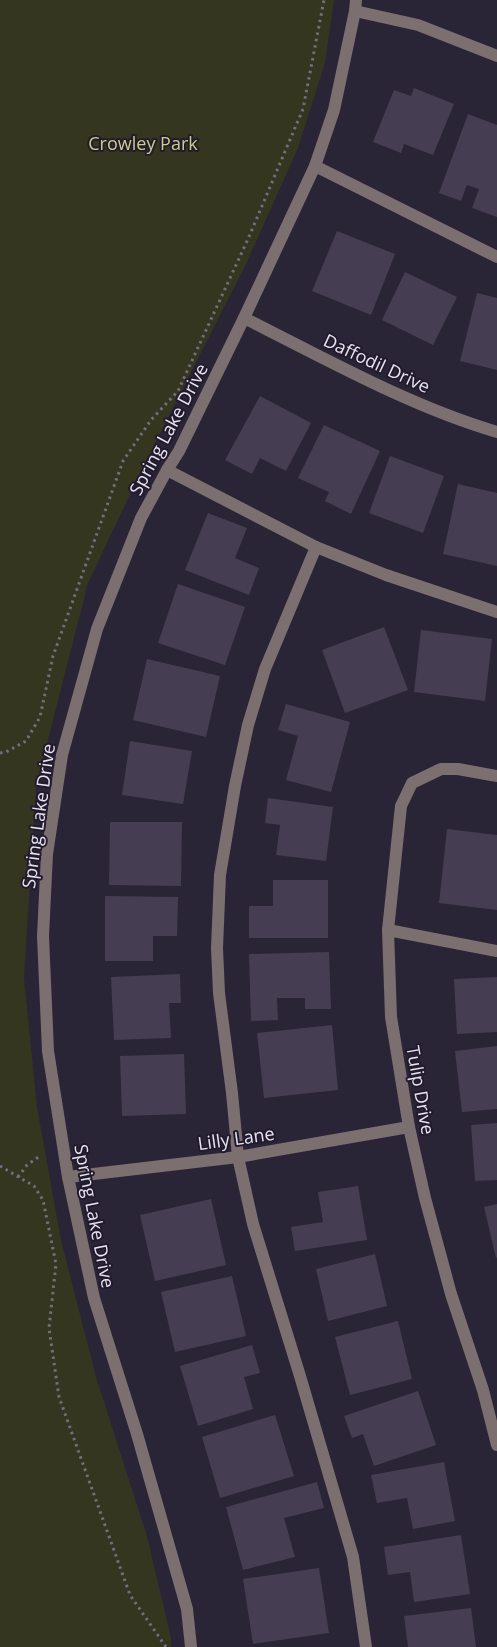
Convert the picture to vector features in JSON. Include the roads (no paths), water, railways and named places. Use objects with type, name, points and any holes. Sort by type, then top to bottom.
[{"type":"street","points":[[356,6],[418,25],[497,56]]},
{"type":"street","name":"Spring Lake Drive","points":[[191,1647],[184,1600],[137,1434],[94,1298],[68,1178],[48,1050],[43,936],[47,854],[62,755],[97,629],[141,518],[166,470],[179,451],[315,166],[334,110],[356,6]]},
{"type":"street","points":[[315,166],[497,257]]},
{"type":"street","name":"Daffodil Drive","points":[[244,318],[381,386],[468,424],[497,432]]},
{"type":"street","points":[[166,470],[316,547],[386,575],[497,612]]},
{"type":"street","points":[[316,547],[265,669],[248,725],[235,786],[220,875],[217,948],[219,993],[238,1157],[253,1224],[353,1557],[366,1647]]},
{"type":"street","name":"Tulip Drive","points":[[497,776],[458,769],[440,769],[412,783],[401,806],[388,930],[391,1017],[409,1127],[425,1198],[451,1294],[482,1390],[497,1445]]},
{"type":"street","points":[[388,930],[497,951]]},
{"type":"street","name":"Lilly Lane","points":[[68,1178],[238,1157],[409,1127]]},
{"type":"park label","name":"Crowley Park","points":[[143,143]]}]
